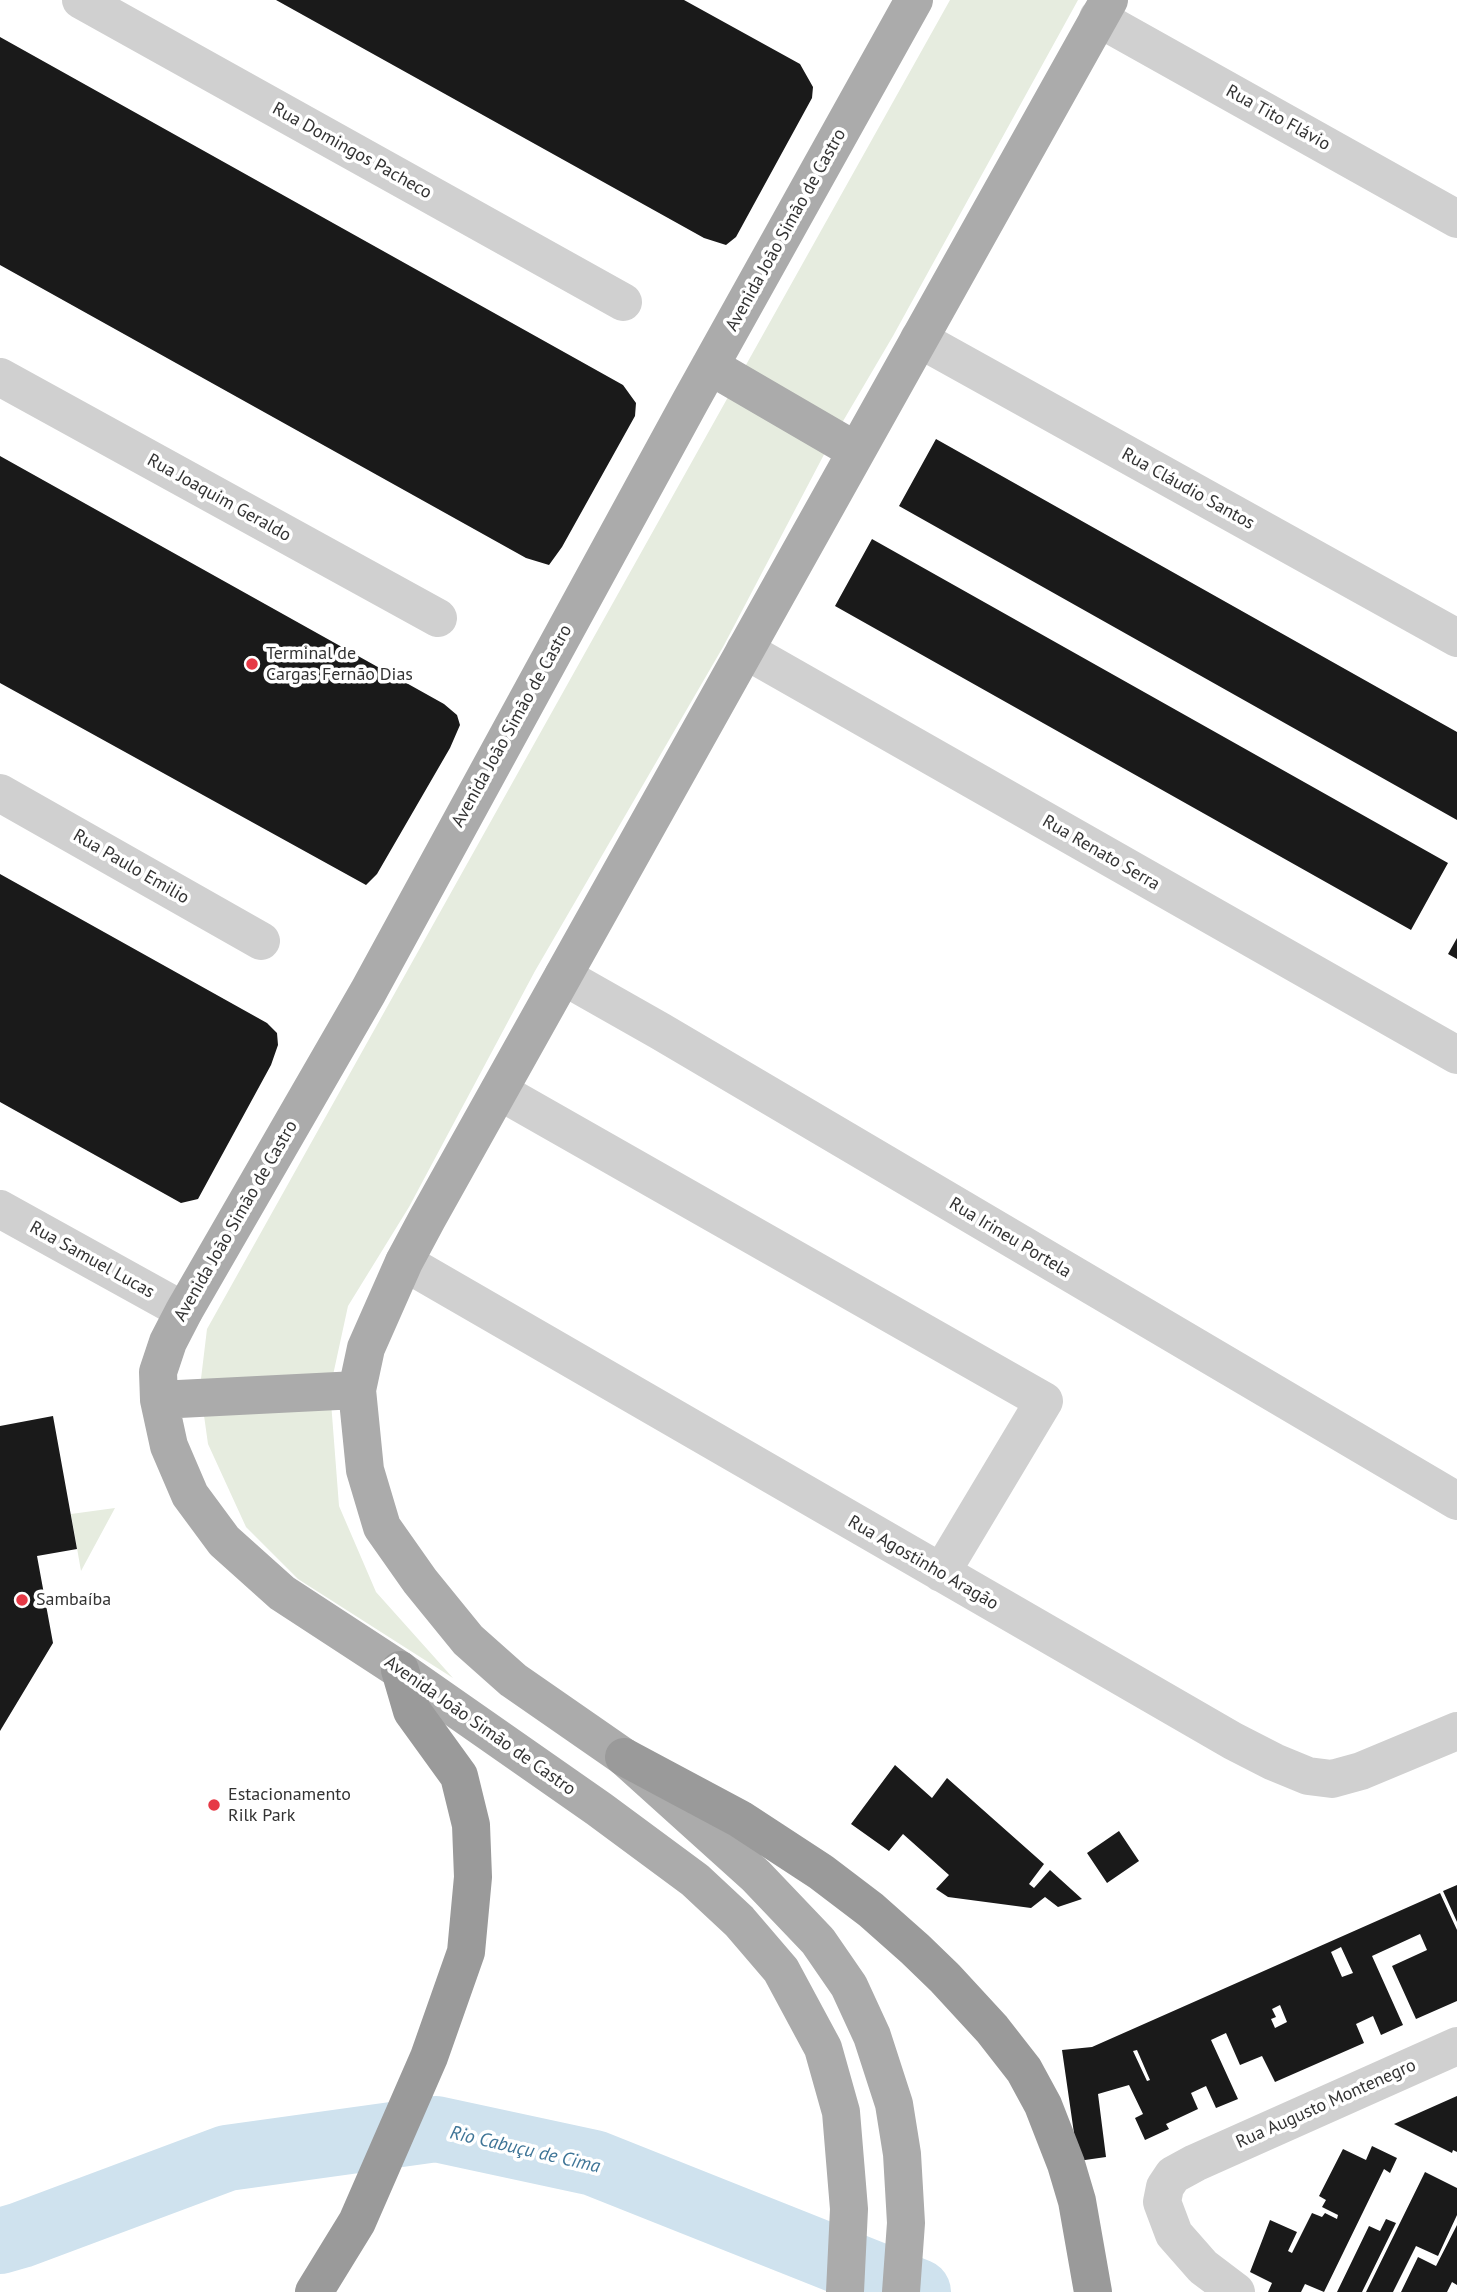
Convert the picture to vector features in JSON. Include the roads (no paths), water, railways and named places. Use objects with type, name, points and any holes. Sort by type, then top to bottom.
[{"type":"highway","points":[[314,2292],[357,2222],[429,2057],[466,1952],[473,1877],[471,1825],[459,1776],[412,1711],[400,1670]]},
{"type":"highway","points":[[624,1757],[740,1819],[821,1872],[871,1910],[945,1978],[992,2029],[1024,2070],[1043,2105],[1066,2164],[1077,2201],[1093,2292]]},
{"type":"main road","name":"Avenida João Simão de Castro","points":[[845,2292],[849,2209],[841,2112],[823,2048],[782,1970],[738,1921],[695,1880],[400,1670],[282,1593],[224,1541],[190,1495],[169,1446],[159,1400],[158,1372],[168,1342],[184,1311],[368,992],[710,366],[914,0]]},
{"type":"main road","points":[[901,2292],[906,2223],[902,2154],[894,2104],[872,2036],[849,1986],[818,1941],[756,1875],[624,1757],[513,1680],[468,1640],[419,1581],[382,1527],[365,1470],[357,1390],[366,1348],[404,1262],[1103,9]]},
{"type":"main road","points":[[710,366],[856,451]]},
{"type":"main road","points":[[159,1400],[357,1390]]},
{"type":"street","name":"Rua Domingos Pacheco","points":[[81,0],[623,302]]},
{"type":"street","name":"Rua Tito Flávio","points":[[1103,9],[1457,219]]},
{"type":"street","name":"Rua Cláudio Santos","points":[[919,340],[1457,638]]},
{"type":"street","name":"Rua Joaquim Geraldo","points":[[0,377],[438,618]]},
{"type":"street","name":"Rua Renato Serra","points":[[746,650],[1457,1055]]},
{"type":"street","name":"Rua Paulo Emilio","points":[[0,793],[261,941]]},
{"type":"street","name":"Rua Irineu Portela","points":[[563,976],[1457,1501]]},
{"type":"street","points":[[499,1091],[1044,1401],[941,1573]]},
{"type":"street","name":"Rua Samuel Lucas","points":[[0,1209],[184,1311]]},
{"type":"street","name":"Rua Agostinho Aragão","points":[[404,1262],[1233,1741],[1274,1762],[1308,1776],[1332,1779],[1361,1771],[1457,1731]]},
{"type":"street","name":"Rua Augusto Montenegro","points":[[1236,2292],[1203,2267],[1174,2234],[1162,2202],[1165,2187],[1173,2175],[1195,2162],[1457,2046]]},
{"type":"waterway","name":"Rio Cabuçu de Cima","points":[[0,2241],[227,2158],[436,2129],[594,2163],[918,2292]]},
{"type":"place","name":"Terminal de Cargas Fernão Dias","points":[[252,664]]},
{"type":"place","name":"Sambaíba","points":[[22,1600]]},
{"type":"place","name":"Estacionamento Rilk Park","points":[[214,1805]]}]
